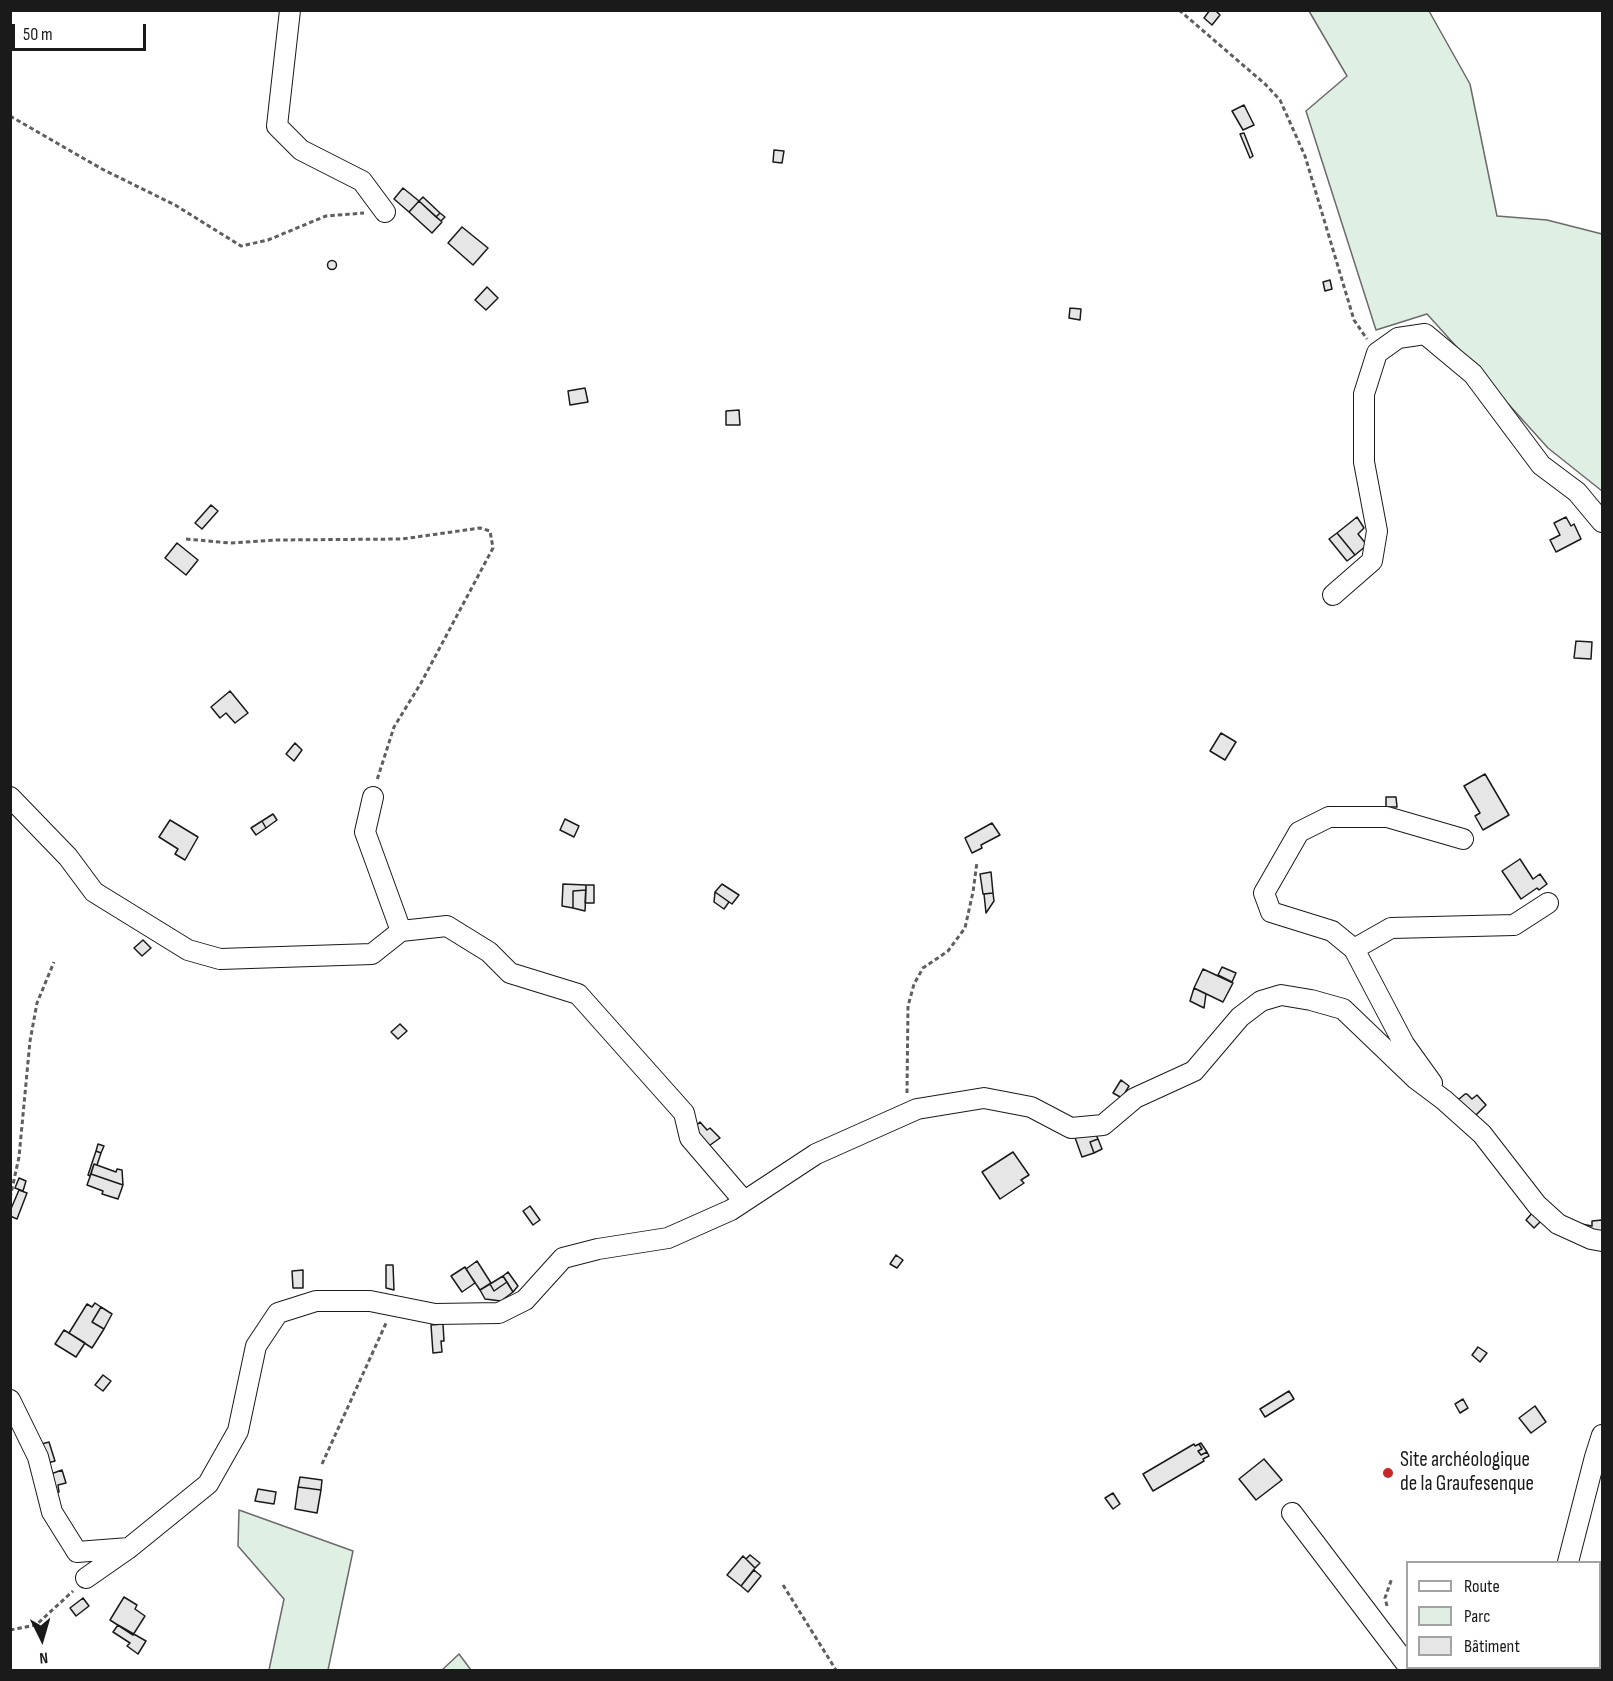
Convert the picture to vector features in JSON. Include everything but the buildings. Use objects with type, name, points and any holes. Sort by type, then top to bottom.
[{"type":"street","points":[[290,10],[277,126],[301,150],[362,181],[385,212]]},
{"type":"street","points":[[1333,595],[1372,561],[1377,531],[1364,462],[1364,394],[1377,353],[1398,338],[1425,334],[1473,374],[1541,465],[1576,492],[1602,522]]},
{"type":"street","points":[[10,797],[68,857],[94,892],[188,950],[220,959],[372,954],[401,931],[447,926],[489,952],[510,973],[578,994],[684,1113],[690,1138],[744,1201]]},
{"type":"street","points":[[373,797],[365,832],[401,931]]},
{"type":"street","points":[[1444,1100],[1404,1044],[1354,949],[1332,931],[1271,912],[1264,893],[1299,832],[1329,817],[1387,817],[1463,839]]},
{"type":"street","points":[[1354,949],[1391,928],[1514,925],[1548,903]]},
{"type":"street","points":[[86,1578],[129,1548],[208,1484],[238,1431],[256,1346],[278,1313],[316,1301],[370,1301],[435,1314],[499,1312],[525,1300],[563,1258],[598,1249],[668,1238],[731,1210],[816,1154],[916,1109],[984,1098],[1031,1107],[1071,1128],[1104,1125],[1135,1098],[1194,1071],[1240,1017],[1261,1001],[1281,995],[1343,1009],[1416,1079],[1482,1134],[1537,1205],[1558,1224],[1602,1241]]},
{"type":"street","points":[[10,1400],[39,1457],[52,1512],[77,1552],[129,1548]]},
{"type":"street","points":[[1569,1561],[1602,1435]]},
{"type":"street","points":[[1292,1513],[1406,1664]]},
{"type":"path","points":[[1179,10],[1265,84],[1280,100],[1305,156],[1354,320],[1377,353]]},
{"type":"path","points":[[10,116],[102,169],[175,205],[241,246],[268,240],[326,216],[385,212]]},
{"type":"path","points":[[186,539],[230,543],[402,538],[480,528],[490,531],[493,548],[421,683],[394,727],[379,770],[373,797]]},
{"type":"path","points":[[908,1113],[908,1006],[914,984],[923,968],[948,951],[964,928],[973,892],[977,862]]},
{"type":"path","points":[[10,1198],[19,1157],[30,1041],[37,1003],[54,962]]},
{"type":"path","points":[[322,1464],[394,1306]]},
{"type":"path","points":[[10,1630],[36,1625],[86,1578]]},
{"type":"path","points":[[1392,1578],[1385,1598],[1386,1605],[1394,1615]]},
{"type":"path","points":[[783,1585],[836,1671]]},
{"type":"green space","points":[[1309,11],[1429,11],[1470,84],[1497,216],[1547,220],[1602,234],[1602,491],[1548,448],[1427,314],[1376,330],[1306,111],[1347,76]]},
{"type":"green space","points":[[239,1510],[353,1551],[328,1670],[269,1670],[284,1599],[238,1546]]},
{"type":"green space","points":[[459,1654],[471,1670],[442,1670]]},
{"type":"place","name":"Site archéologique de la Graufesenque","points":[[1388,1473]]}]
